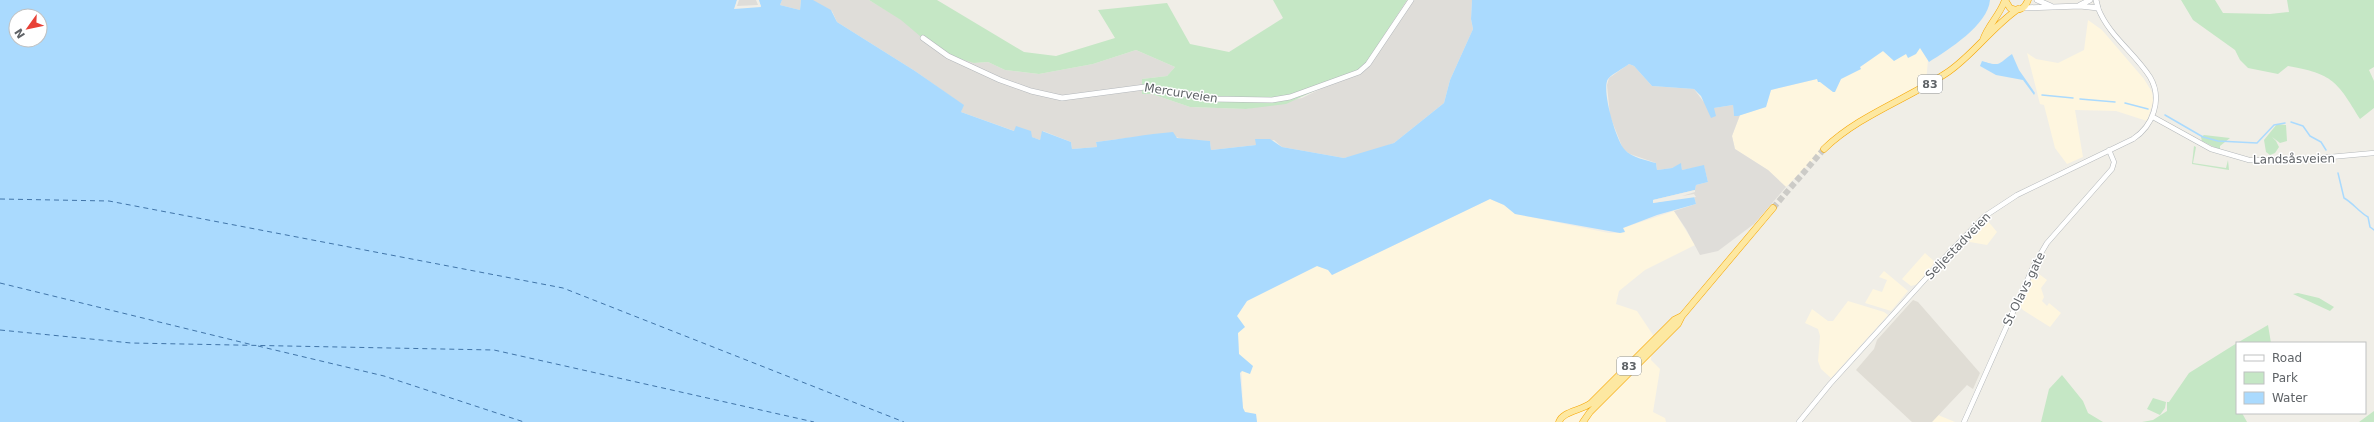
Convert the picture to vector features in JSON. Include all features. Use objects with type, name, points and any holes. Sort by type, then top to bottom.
[{"type":"highway","name":"83","points":[[2005,0],[2010,8],[2021,8]]},
{"type":"highway","name":"83","points":[[1983,40],[1986,32],[2000,14],[2005,0]]},
{"type":"highway","name":"83","points":[[1824,149],[1869,117],[1940,78],[1963,60],[2028,0]]},
{"type":"highway","name":"83","points":[[1573,413],[1583,422],[1590,412],[1678,324],[1682,316],[1773,208]]},
{"type":"highway","name":"83","points":[[1559,422],[1563,415],[1585,408],[1674,320],[1682,316]]},
{"type":"main road","name":"Mercurveien","points":[[923,38],[941,52],[980,71],[1031,91],[1052,96],[1069,98],[1145,87],[1212,99],[1272,100],[1290,98],[1359,72],[1368,64],[1411,0]]},
{"type":"main road","points":[[2037,0],[2051,6]]},
{"type":"main road","points":[[2080,6],[2090,0]]},
{"type":"main road","points":[[2021,8],[2051,6],[2080,6],[2098,8],[2096,0]]},
{"type":"street","points":[[2098,8],[2114,36],[2152,82],[2156,100],[2152,116]]},
{"type":"street","name":"Seljestadveien","points":[[1799,422],[1825,389],[1981,219],[2017,195],[2137,136],[2148,125],[2152,116]]},
{"type":"street","name":"Landsåsveien","points":[[2152,116],[2211,149],[2249,160],[2285,161],[2374,154]]},
{"type":"street","name":"St Olavs gate","points":[[1964,422],[2034,265],[2047,243],[2112,169],[2114,162],[2109,150]]},
{"type":"shaded area","points":[[737,0],[758,0],[761,7],[735,8]]},
{"type":"shaded area","points":[[782,0],[801,0],[800,10],[780,5]]},
{"type":"shaded area","points":[[809,0],[869,0],[974,63],[988,62],[1005,70],[1039,74],[1093,64],[1136,50],[1175,67],[1167,76],[1142,79],[1152,94],[1190,107],[1246,109],[1302,98],[1347,76],[1364,66],[1407,0],[1472,0],[1471,19],[1473,29],[1450,80],[1444,103],[1394,143],[1370,152],[1344,158],[1282,147],[1274,140],[1256,145],[1211,150],[1210,141],[1184,140],[1174,136],[1135,137],[1096,142],[1097,147],[1072,149],[1071,142],[1043,131],[1040,140],[961,112],[963,105],[915,71],[837,22],[832,11]]},
{"type":"shaded area","points":[[2088,20],[2102,30],[2144,79],[2152,92],[2153,102],[2147,121],[2116,111],[2075,110],[2083,157],[2067,164],[2055,148],[2044,105],[2040,104],[2027,53],[2036,59],[2058,63],[2084,50]]},
{"type":"shaded area","points":[[1920,47],[1928,60],[1926,82],[1854,128],[1823,150],[1786,187],[1768,170],[1735,149],[1732,136],[1740,115],[1766,107],[1771,90],[1817,79],[1833,92],[1841,79],[1861,69],[1860,67],[1883,51],[1894,60],[1906,54],[1916,53]]},
{"type":"shaded area","points":[[1629,64],[1634,66],[1652,86],[1694,89],[1703,101],[1714,108],[1733,105],[1734,116],[1740,115],[1732,136],[1735,149],[1768,170],[1786,187],[1754,224],[1718,251],[1700,255],[1674,211],[1696,204],[1694,196],[1653,204],[1653,200],[1695,190],[1696,185],[1708,182],[1704,166],[1682,170],[1681,164],[1672,168],[1657,170],[1656,163],[1630,154],[1623,149],[1610,116],[1607,85],[1609,78]]},
{"type":"shaded area","points":[[1490,199],[1504,205],[1515,214],[1609,233],[1620,233],[1625,231],[1623,228],[1674,211],[1695,245],[1645,270],[1619,291],[1616,304],[1637,311],[1653,335],[1651,360],[1660,369],[1653,412],[1665,418],[1666,422],[1257,422],[1256,414],[1245,412],[1243,408],[1241,356],[1239,354],[1237,316],[1247,301],[1317,266],[1329,270],[1332,275]]},
{"type":"shaded area","points":[[1987,220],[1997,232],[1987,245],[1970,242],[1969,239]]},
{"type":"shaded area","points":[[1925,253],[1935,262],[1918,284],[1911,286],[1902,279]]},
{"type":"shaded area","points":[[1884,271],[1908,291],[1891,311],[1865,303],[1873,289],[1882,292],[1887,280],[1879,277]]},
{"type":"shaded area","points":[[2035,271],[2047,280],[2041,288],[2044,297],[2042,301],[2047,306],[2049,303],[2061,313],[2050,327],[2023,310],[2019,305]]},
{"type":"shaded area","points":[[1913,300],[1918,302],[1980,373],[1973,389],[1967,385],[1932,422],[1912,422],[1856,370],[1874,349],[1877,340]]},
{"type":"shaded area","points":[[1848,301],[1884,312],[1888,315],[1831,378],[1821,369],[1818,361],[1820,336],[1818,329],[1805,323],[1812,309],[1828,321],[1833,321]]},
{"type":"shaded area","points":[[1938,415],[1955,422],[1932,422]]},
{"type":"green space","points":[[869,0],[937,0],[1024,52],[1056,56],[1115,38],[1098,10],[1167,3],[1190,44],[1229,52],[1283,18],[1273,0],[1407,0],[1364,66],[1347,76],[1286,104],[1246,109],[1190,107],[1152,94],[1142,94],[1142,79],[1167,76],[1175,67],[1136,50],[1093,64],[1039,74],[1005,70],[988,62],[974,63],[940,53],[901,20]]},
{"type":"green space","points":[[2181,0],[2215,0],[2223,13],[2270,14],[2289,12],[2287,0],[2374,0],[2374,67],[2369,70],[2374,81],[2374,108],[2360,119],[2339,88],[2332,81],[2315,72],[2288,66],[2278,74],[2248,68],[2240,60],[2235,50],[2193,20]]},
{"type":"green space","points":[[2277,124],[2286,125],[2287,141],[2280,143],[2272,137],[2279,147],[2275,153],[2270,155],[2266,152],[2264,140]]},
{"type":"green space","points":[[2204,135],[2230,138],[2220,146],[2220,150],[2202,141],[2201,137]]},
{"type":"green space","points":[[2194,146],[2196,147],[2193,163],[2226,168],[2228,160],[2229,170],[2192,164]]},
{"type":"green space","points":[[2298,293],[2319,298],[2334,307],[2330,311],[2293,294]]},
{"type":"green space","points":[[2268,325],[2271,342],[2239,342]]},
{"type":"green space","points":[[2236,344],[2236,414],[2243,414],[2247,422],[2142,422],[2153,420],[2167,411],[2167,402],[2169,402],[2189,373]]},
{"type":"green space","points":[[2062,375],[2083,401],[2088,413],[2103,422],[2041,422],[2049,389]]},
{"type":"green space","points":[[2153,398],[2166,402],[2165,408],[2160,415],[2147,409]]},
{"type":"green space","points":[[2374,411],[2374,422],[2359,422]]},
{"type":"water","points":[[0,0],[737,0],[735,8],[761,6],[758,0],[782,0],[780,5],[800,10],[801,0],[813,0],[831,10],[837,22],[915,71],[964,105],[961,112],[1014,131],[1016,126],[1031,131],[1032,137],[1040,140],[1042,131],[1071,142],[1072,149],[1097,147],[1096,142],[1173,132],[1177,138],[1210,141],[1211,150],[1256,145],[1255,139],[1270,139],[1282,147],[1344,158],[1394,143],[1444,103],[1450,80],[1473,29],[1471,19],[1472,0],[1990,0],[1988,9],[1975,27],[1956,44],[1929,62],[1920,48],[1916,54],[1908,58],[1906,54],[1894,61],[1883,51],[1860,67],[1861,69],[1841,79],[1835,92],[1818,82],[1817,79],[1771,90],[1766,107],[1738,116],[1734,116],[1733,105],[1714,108],[1716,116],[1711,118],[1701,96],[1694,89],[1652,86],[1634,66],[1629,64],[1610,77],[1606,85],[1610,115],[1621,145],[1631,155],[1656,163],[1657,170],[1672,168],[1681,163],[1682,170],[1704,165],[1708,182],[1696,185],[1695,190],[1653,200],[1653,203],[1694,196],[1696,204],[1657,215],[1623,228],[1625,232],[1620,233],[1515,214],[1504,205],[1490,199],[1332,275],[1328,270],[1317,266],[1247,301],[1237,316],[1245,327],[1238,333],[1239,354],[1253,366],[1250,374],[1242,371],[1240,373],[1243,408],[1245,412],[1256,414],[1257,422],[0,422]]},
{"type":"water","points":[[2012,54],[2019,70],[2035,93],[2034,95],[2023,80],[1996,75],[1980,66],[1982,61],[1999,64]]},
{"type":"pier","points":[[737,0],[739,0],[737,6],[758,5],[756,0],[759,0],[761,7],[734,9]]},
{"type":"pier","points":[[1695,190],[1695,192],[1682,196],[1694,194],[1696,197],[1653,203],[1653,200]]},
{"type":"waterway","points":[[2042,95],[2073,98]]},
{"type":"waterway","points":[[2080,99],[2115,102]]},
{"type":"waterway","points":[[2125,103],[2148,109]]},
{"type":"waterway","points":[[2165,115],[2203,137],[2218,141],[2257,143],[2274,125],[2285,123]]},
{"type":"waterway","points":[[2291,122],[2303,126],[2310,136],[2321,142],[2326,150]]},
{"type":"waterway","points":[[2338,173],[2344,198],[2368,217],[2370,227],[2374,230]]},
{"type":"ferry route","points":[[0,199],[109,201],[563,288],[904,422]]},
{"type":"ferry route","points":[[0,283],[253,345]]},
{"type":"ferry route","points":[[0,330],[131,343],[494,350],[814,422]]},
{"type":"ferry route","points":[[258,346],[384,376],[524,422]]},
{"type":"tunnel","points":[[1773,208],[1824,149]]}]
